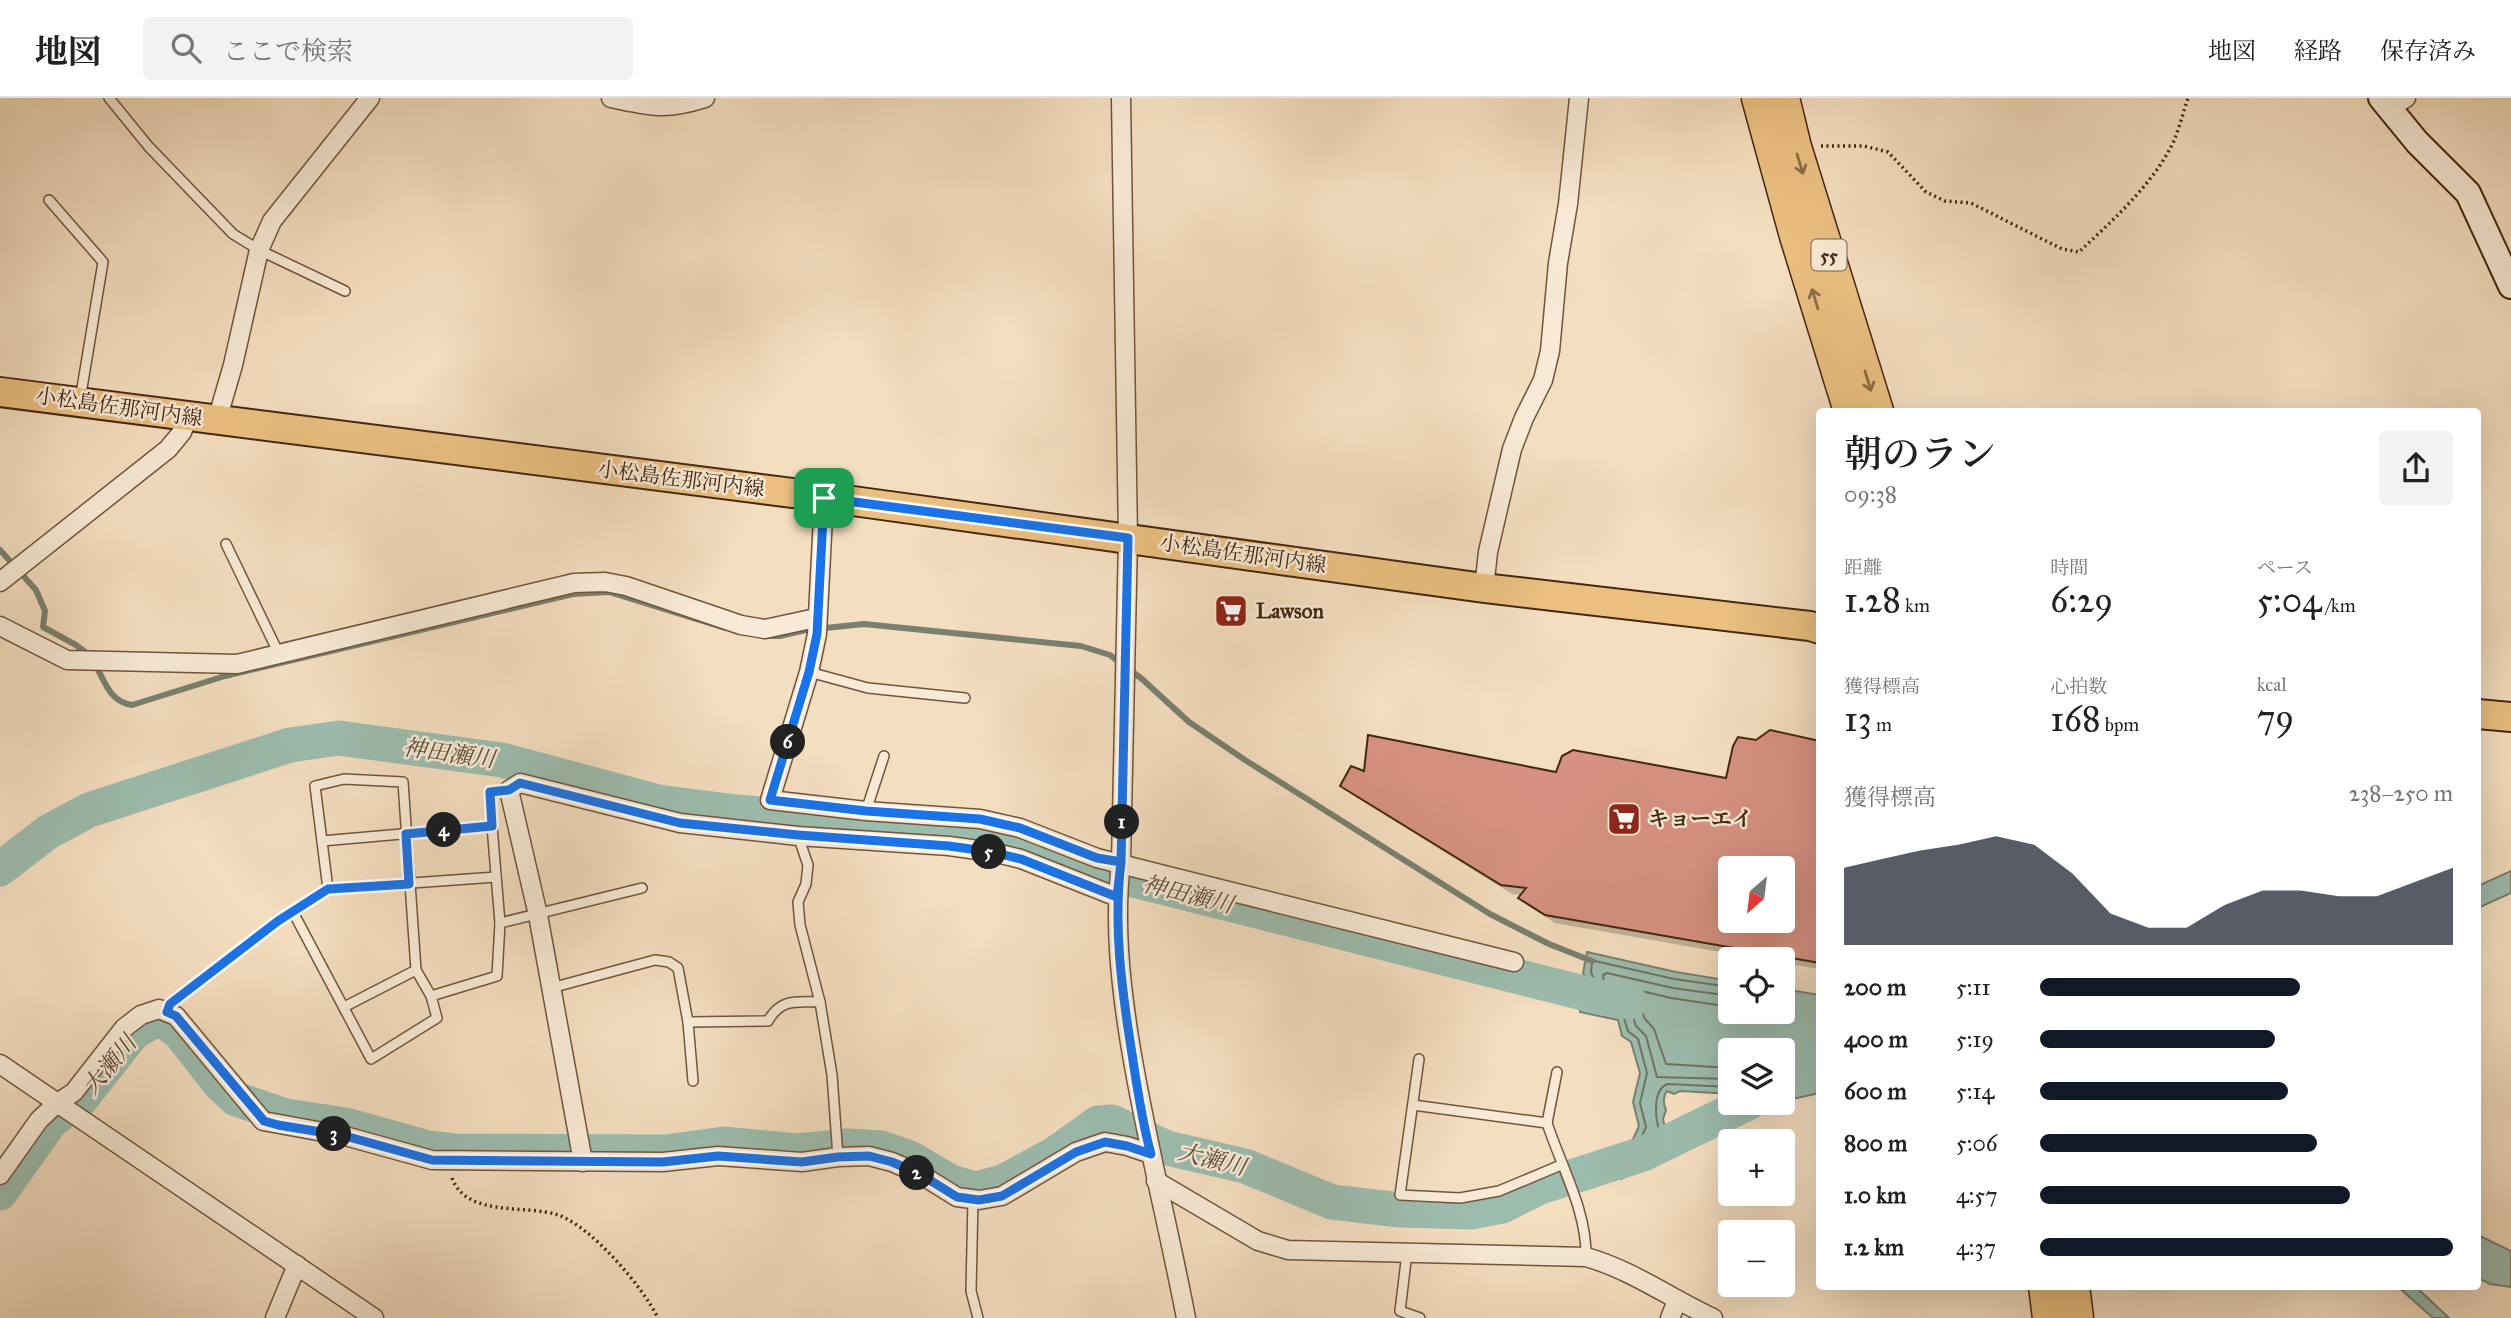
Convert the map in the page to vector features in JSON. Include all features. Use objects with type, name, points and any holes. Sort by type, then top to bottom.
[{"type":"highway","name":"55","points":[[1758,98],[1796,236],[1849,408]]},
{"type":"highway","name":"55","points":[[1783,98],[1795,147],[1876,408]]},
{"type":"highway","points":[[2046,1290],[2049,1318]]},
{"type":"highway","points":[[2074,1290],[2077,1318]]},
{"type":"main road","points":[[2392,101],[2417,142],[2468,193],[2511,286]]},
{"type":"main road","name":"小松島佐那河内線","points":[[0,392],[1128,538],[1484,588],[1816,628]]},
{"type":"main road","points":[[2481,714],[2511,717]]},
{"type":"street","points":[[217,420],[233,365],[259,250],[272,221],[370,98]]},
{"type":"street","points":[[611,98],[657,107],[680,106],[705,98]]},
{"type":"street","points":[[1121,98],[1128,538],[1119,880],[1124,1001],[1150,1151],[1174,1251],[1186,1318]]},
{"type":"street","points":[[1484,588],[1488,552],[1512,449],[1543,380],[1550,351],[1579,98]]},
{"type":"street","points":[[11,574],[168,449],[182,432],[188,417]]},
{"type":"street","points":[[824,498],[817,625],[809,672],[770,800],[866,811],[980,819],[1020,828],[1097,858],[1119,880]]},
{"type":"street","points":[[0,626],[67,660],[237,664],[280,656],[574,583],[605,582],[626,586],[741,625],[765,629],[817,625]]},
{"type":"street","points":[[583,1155],[538,915],[509,790],[520,783],[680,823],[949,846],[992,852],[1119,880],[1168,876],[1514,962]]},
{"type":"street","points":[[0,1175],[39,1120],[64,1109],[124,1028],[141,1014],[159,1009],[176,1016],[264,1121],[345,1136],[432,1160],[583,1155],[663,1162],[718,1156],[802,1162],[837,1149],[892,1162],[920,1174],[957,1197],[973,1200],[1002,1196],[1076,1152],[1105,1142],[1150,1151]]},
{"type":"street","points":[[0,1064],[374,1318]]},
{"type":"street","points":[[1156,1181],[1258,1241],[1288,1250],[1586,1257],[1612,1264],[1674,1310],[1713,1318]]},
{"type":"street","points":[[275,1318],[297,1265]]},
{"type":"lane","points":[[109,98],[149,147],[233,234],[259,250],[345,292]]},
{"type":"lane","points":[[49,200],[103,262],[80,402]]},
{"type":"lane","points":[[226,544],[280,656]]},
{"type":"lane","points":[[809,672],[868,688],[965,698]]},
{"type":"lane","points":[[866,811],[884,756]]},
{"type":"lane","points":[[293,912],[372,1059],[437,1018],[431,996],[416,970],[403,782],[344,779],[315,786],[328,889]]},
{"type":"lane","points":[[431,996],[497,976],[500,923],[490,792],[509,790]]},
{"type":"lane","points":[[322,841],[492,826]]},
{"type":"lane","points":[[798,835],[808,865],[806,884],[798,902],[800,925],[820,1002],[832,1075],[837,1149]]},
{"type":"lane","points":[[167,1012],[170,1004],[328,889],[496,877]]},
{"type":"lane","points":[[500,923],[642,888]]},
{"type":"lane","points":[[551,988],[655,960],[669,962],[678,968],[688,1022],[693,1082]]},
{"type":"lane","points":[[344,1007],[416,970]]},
{"type":"lane","points":[[688,1022],[768,1021],[775,1009],[787,1003],[820,1002]]},
{"type":"lane","points":[[1419,1059],[1400,1195],[1460,1198],[1499,1191],[1563,1169]]},
{"type":"lane","points":[[1556,1072],[1547,1123],[1571,1185],[1586,1238],[1586,1257]]},
{"type":"lane","points":[[1413,1105],[1547,1123]]},
{"type":"lane","points":[[973,1200],[971,1291],[978,1318]]},
{"type":"lane","points":[[1407,1253],[1400,1315],[1420,1318]]},
{"type":"path","points":[[1795,147],[1864,146],[1888,152],[1926,192],[1945,201],[1971,203],[2062,249],[2079,253],[2113,220],[2160,165],[2173,142],[2188,98]]},
{"type":"path","points":[[444,1160],[454,1183],[467,1196],[490,1208],[527,1209],[559,1215],[582,1228],[612,1257],[651,1305],[658,1318]]},
{"type":"water","points":[[2511,871],[2511,893],[2481,907],[2481,885]]},
{"type":"water","points":[[1587,952],[1718,979],[1718,1024],[1795,1024],[1795,991],[1816,994],[1816,1094],[1795,1098],[1795,1038],[1718,1038],[1718,1093],[1680,1091],[1674,1094],[1667,1091],[1664,1100],[1665,1128],[1693,1124],[1718,1110],[1718,1115],[1749,1115],[1673,1148],[1662,1159],[1621,1179],[1617,1162],[1625,1157],[1639,1126],[1633,1102],[1640,1073],[1631,1042],[1622,1036],[1618,1020],[1580,1012],[1582,997],[1589,984],[1583,973]]},
{"type":"water","points":[[2481,1236],[2511,1251],[2511,1287],[2490,1284],[2481,1280]]},
{"type":"water","points":[[2402,1290],[2419,1290],[2449,1318],[2433,1318]]},
{"type":"building","points":[[1770,730],[1816,740],[1816,962],[1795,959],[1795,947],[1728,947],[1545,915],[1518,898],[1526,888],[1501,885],[1340,786],[1351,766],[1364,771],[1368,735],[1556,772],[1562,756],[1573,750],[1726,778],[1733,746],[1738,737],[1756,740]]},
{"type":"waterway","points":[[0,550],[36,590],[45,611],[43,627],[89,655]]},
{"type":"waterway","points":[[95,664],[113,695],[132,705],[225,676],[573,594],[609,592],[725,628]]},
{"type":"waterway","points":[[767,636],[864,624],[1081,646],[1110,655],[1142,679],[1189,722],[1245,760],[1490,914],[1549,944],[1592,961]]},
{"type":"waterway","name":"神田瀬川","points":[[0,869],[48,832],[89,810],[290,745],[339,738],[502,760],[658,802],[736,812],[950,828],[1028,842],[1106,873],[1603,998],[1630,1002]]},
{"type":"waterway","name":"大瀬川","points":[[0,1193],[51,1121],[81,1099],[133,1033],[151,1022],[163,1020],[180,1033],[219,1083],[236,1099],[286,1116],[346,1125],[428,1148],[455,1151],[665,1152],[724,1144],[797,1151],[849,1146],[881,1148],[910,1158],[951,1182],[976,1189],[1003,1182],[1056,1153],[1098,1123],[1112,1122],[1167,1148],[1245,1166],[1332,1202],[1400,1210],[1471,1212],[1502,1206],[1540,1187],[1643,1154],[1723,1115]]},
{"type":"place","name":"Lawson","points":[[1231,611]]},
{"type":"place","name":"キョーエイ","points":[[1624,819]]},
{"type":"route","points":[[824,498],[817,634],[809,672],[770,800],[866,811],[980,819],[1020,828],[1097,858],[1121,862],[1118,890],[1117,897],[1021,859],[992,852],[680,823],[520,783],[509,790],[490,792],[492,826],[406,834],[409,884],[328,889],[278,921],[170,1004],[167,1012],[176,1016],[264,1121],[345,1136],[432,1160],[663,1162],[718,1156],[802,1162],[869,1156],[920,1174],[957,1197],[979,1200],[1002,1196],[1076,1152],[1105,1142],[1151,1154],[1137,1087],[1118,942],[1117,897],[1121,862],[1128,538],[824,498]]}]
